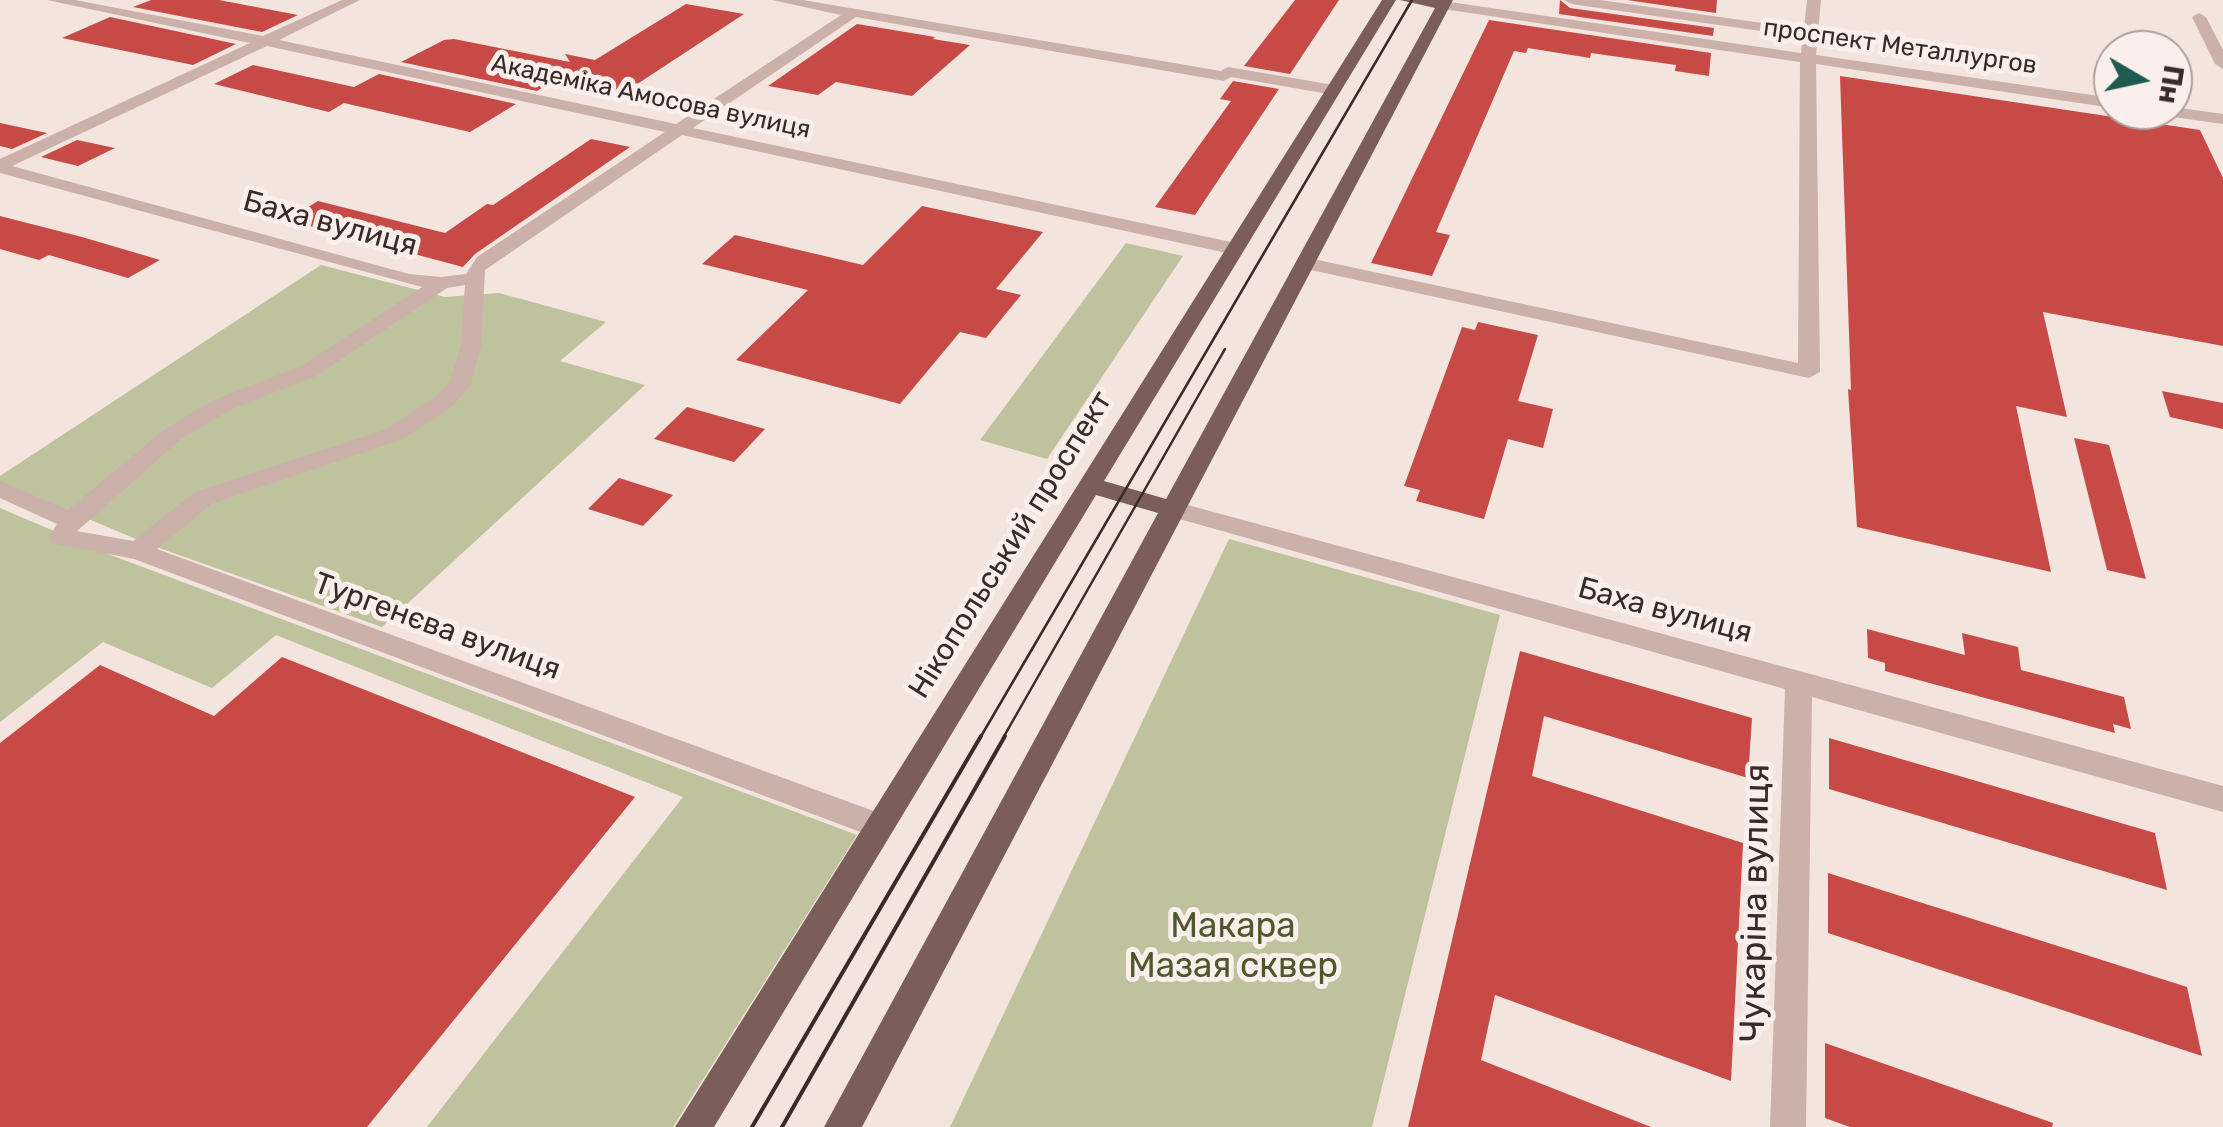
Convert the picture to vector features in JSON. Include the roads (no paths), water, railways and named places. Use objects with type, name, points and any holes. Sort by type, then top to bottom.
[{"type":"main road","name":"Нікопольський проспект","points":[[693,1127],[1390,0]]},
{"type":"main road","points":[[842,1127],[1445,3],[1407,0]]},
{"type":"main road","name":"Баха вулиця","points":[[1090,486],[1174,508]]},
{"type":"street","name":"Академіка Амосова вулиця","points":[[54,0],[264,41],[1236,249]]},
{"type":"street","points":[[0,166],[353,0]]},
{"type":"street","points":[[779,0],[1224,76],[1228,72],[1334,90]]},
{"type":"street","name":"проспект Металлургов","points":[[1572,0],[1809,34]]},
{"type":"street","points":[[1304,264],[1809,372],[1808,59],[1814,0]]},
{"type":"street","name":"проспект Металлургов","points":[[1445,3],[2093,100]]},
{"type":"street","points":[[138,551],[203,498],[393,435],[446,400],[460,383],[471,346],[476,268],[854,13]]},
{"type":"street","points":[[2199,17],[2223,64]]},
{"type":"street","points":[[2193,115],[2223,120]]},
{"type":"street","name":"Баха вулиця","points":[[0,166],[408,280],[475,278]]},
{"type":"street","points":[[72,522],[173,434],[222,405],[309,371],[441,282]]},
{"type":"street","name":"Тургенєва вулиця","points":[[0,488],[72,522],[61,538],[138,551],[879,826]]},
{"type":"street","name":"Баха вулиця","points":[[1174,508],[2223,798]]},
{"type":"street","name":"Чукаріна вулиця","points":[[1788,1127],[1799,682]]},
{"type":"tram line","points":[[980,738],[1412,0]]},
{"type":"tram line","points":[[1003,738],[1225,349]]},
{"type":"tram line","points":[[752,1127],[981,736]]},
{"type":"tram line","points":[[782,1127],[1005,736]]},
{"type":"park label","name":"Макара Мазая сквер","points":[[1233,947]]}]
